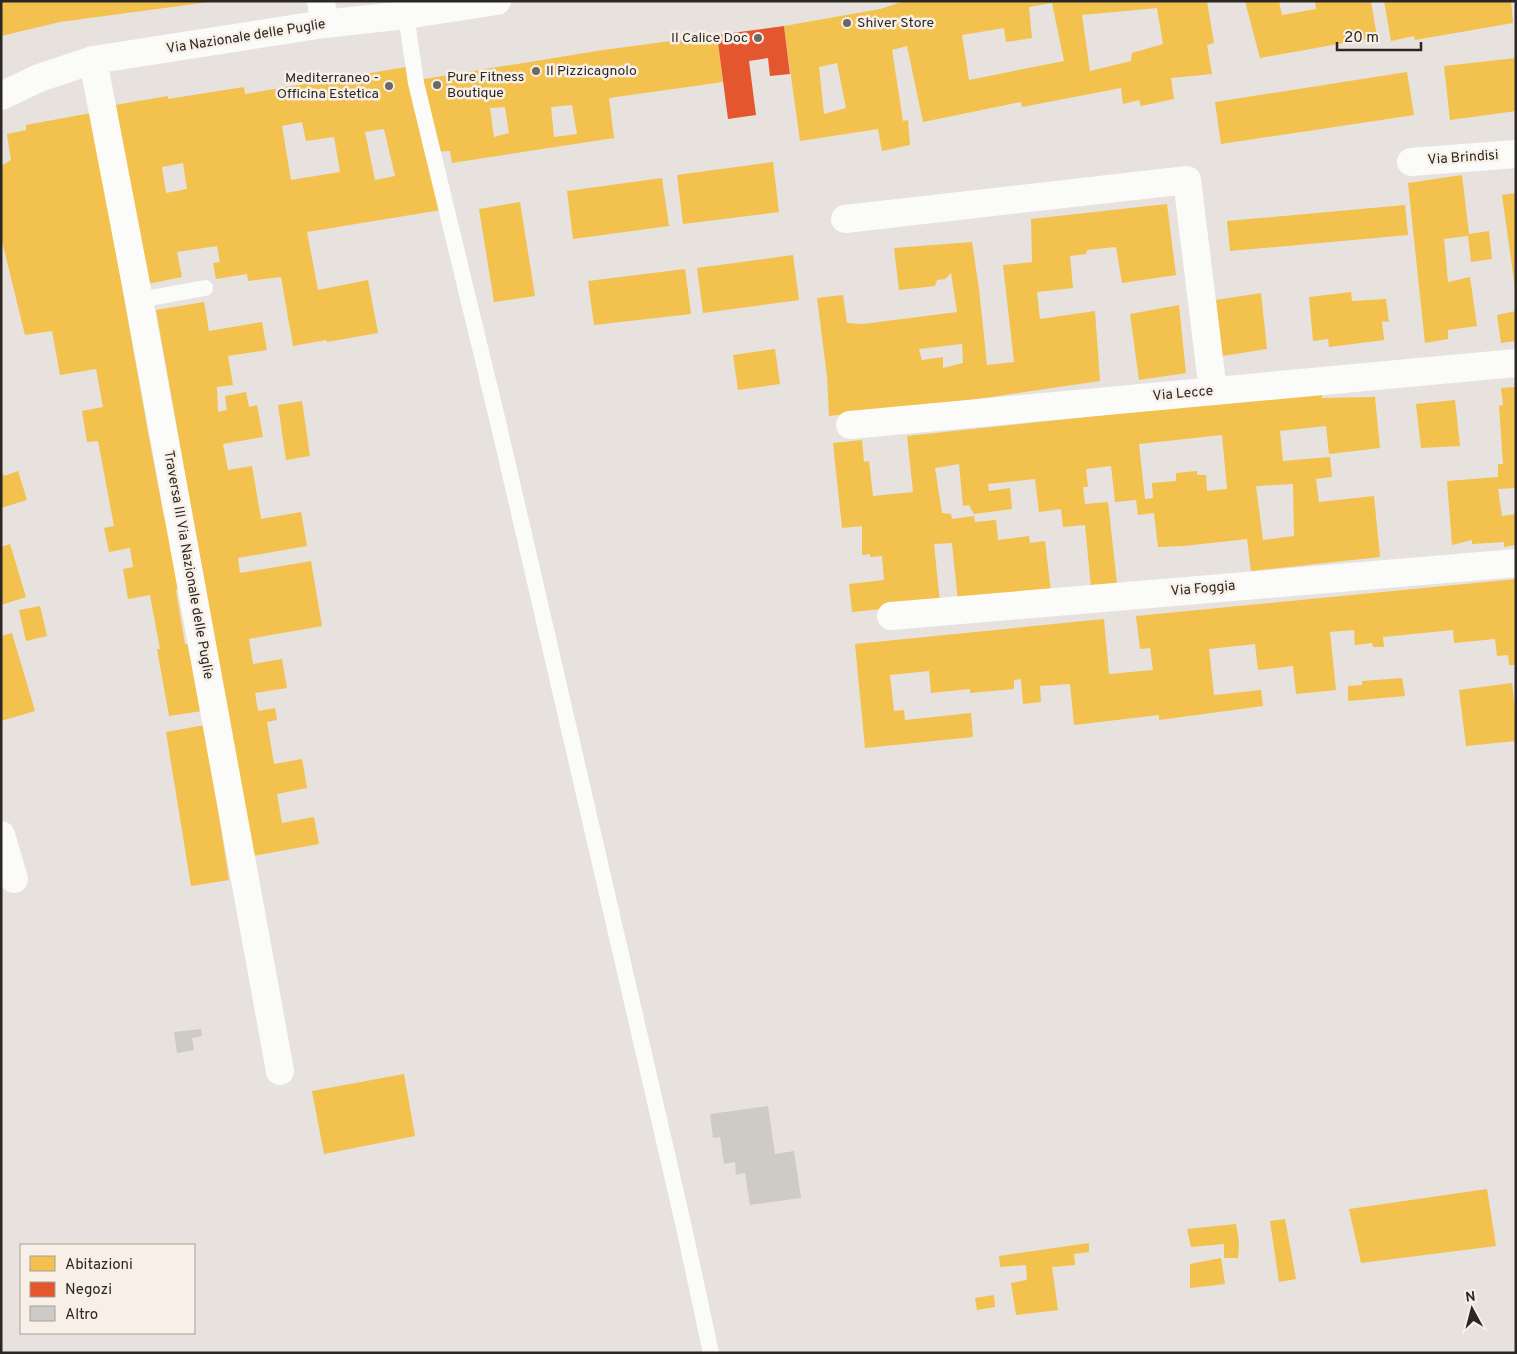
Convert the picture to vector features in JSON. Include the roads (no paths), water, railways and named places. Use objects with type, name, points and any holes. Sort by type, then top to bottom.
[{"type":"street","name":"Via Nazionale delle Puglie","points":[[2,95],[39,78],[93,60],[323,13],[406,15],[496,1]]},
{"type":"street","name":"Traversa III Via Nazionale delle Puglie","points":[[93,60],[139,300],[280,1071]]},
{"type":"street","name":"Via Brindisi","points":[[1411,162],[1516,154]]},
{"type":"street","points":[[845,219],[1188,180],[1213,391]]},
{"type":"street","name":"Via Lecce","points":[[850,425],[1516,363]]},
{"type":"street","name":"Via Foggia","points":[[891,616],[1516,563]]},
{"type":"street","points":[[1,835],[14,879]]},
{"type":"lane","points":[[406,15],[422,112],[498,422],[566,713],[711,1353]]},
{"type":"lane","points":[[139,300],[205,288]]},
{"type":"place","name":"Shiver Store","points":[[847,23]]},
{"type":"place","name":"Il Calice Doc","points":[[758,38]]},
{"type":"place","name":"Il Pizzicagnolo","points":[[536,71]]},
{"type":"place","name":"Pure Fitness Boutique","points":[[437,85]]},
{"type":"place","name":"Mediterraneo - Officina Estetica","points":[[389,86]]}]
